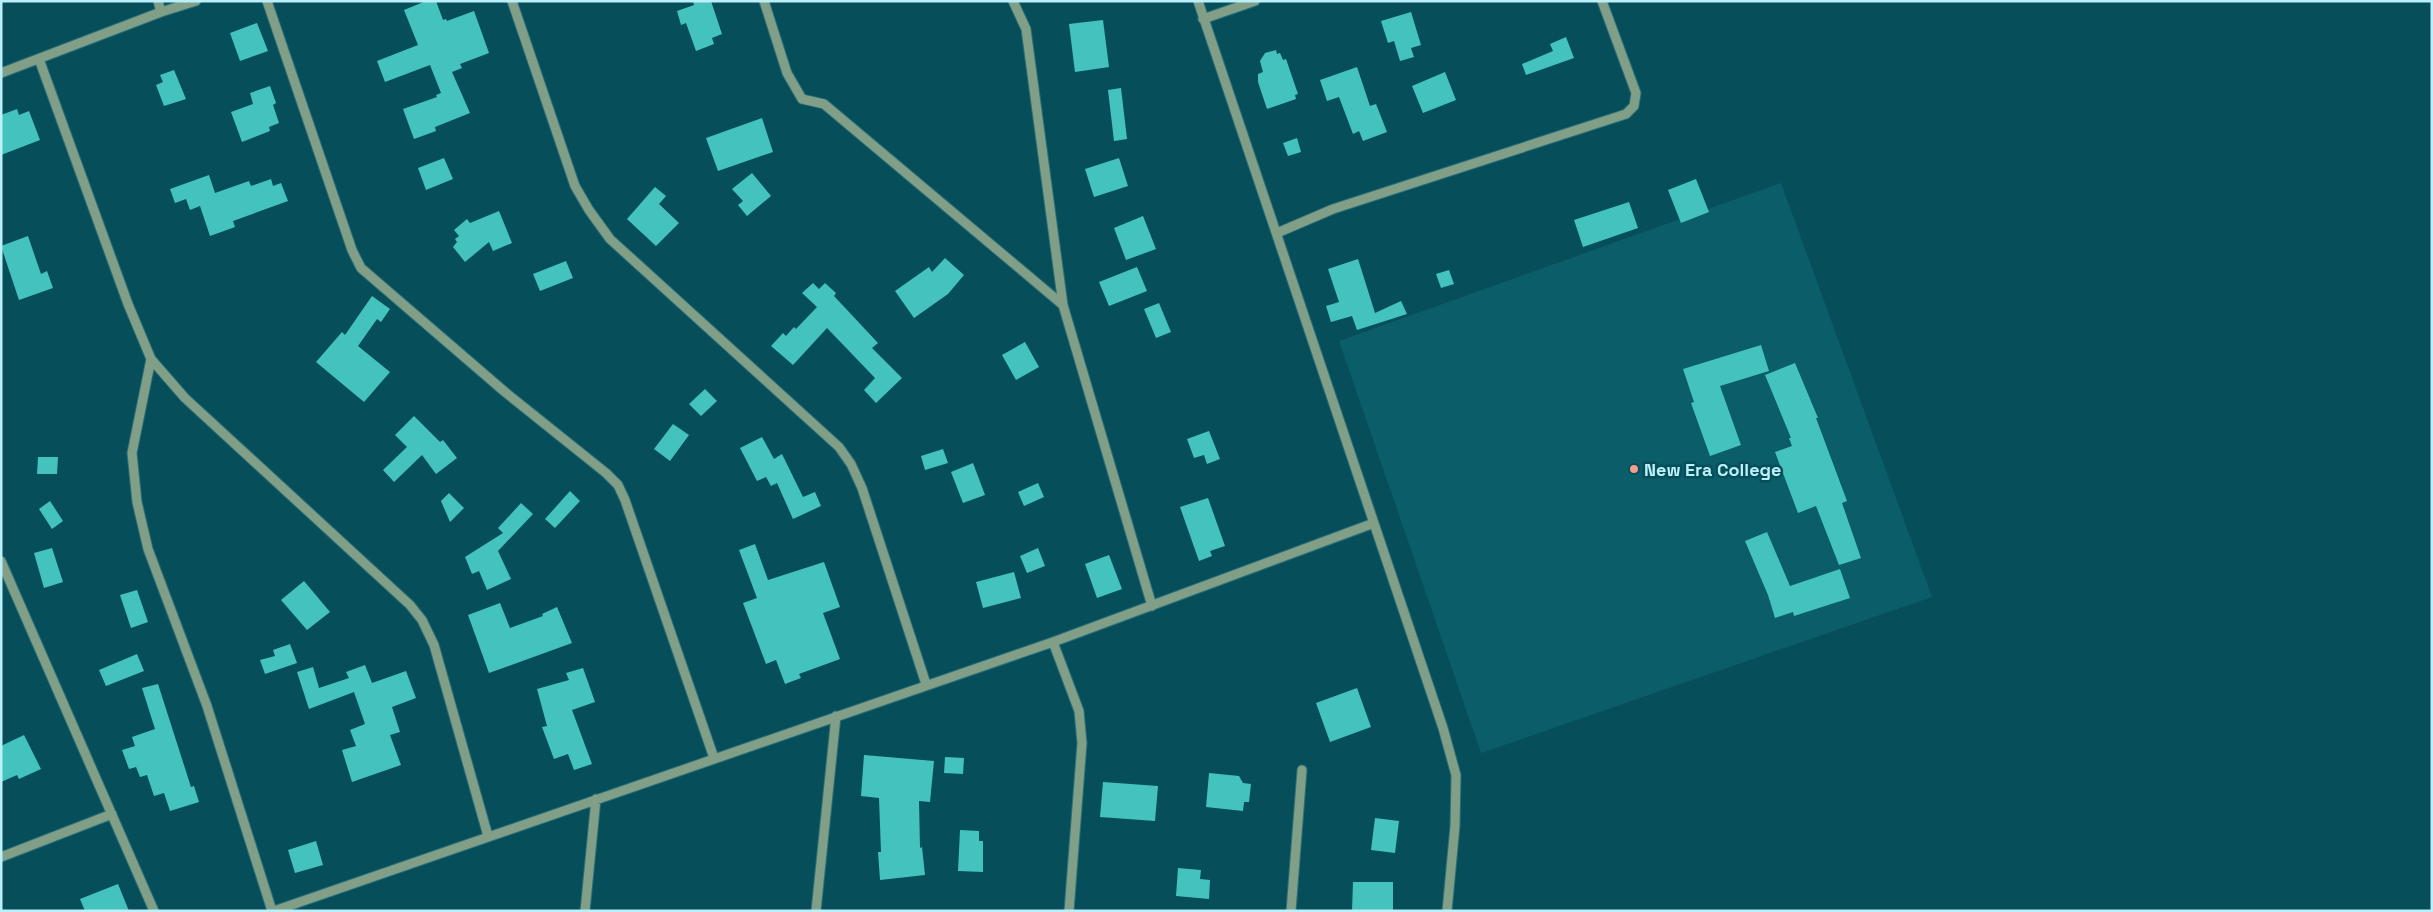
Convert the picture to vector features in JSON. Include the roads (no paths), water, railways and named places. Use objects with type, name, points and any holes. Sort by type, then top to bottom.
[{"type":"street","points":[[158,1],[161,12]]},
{"type":"street","points":[[1,73],[161,12],[196,1]]},
{"type":"street","points":[[267,1],[352,250],[361,268],[505,392],[606,473],[618,485],[625,500],[714,758]]},
{"type":"street","points":[[512,1],[575,186],[600,226],[610,239],[839,446],[851,464],[862,488],[926,684]]},
{"type":"street","points":[[764,1],[787,73],[802,99],[824,104],[1063,305]]},
{"type":"street","points":[[1013,1],[1026,29],[1063,305],[1152,606]]},
{"type":"street","points":[[1198,1],[1443,728],[1456,775],[1455,826],[1447,911]]},
{"type":"street","points":[[1203,18],[1256,1]]},
{"type":"street","points":[[1277,233],[1333,209],[1626,114],[1634,106],[1636,93],[1602,1]]},
{"type":"street","points":[[39,58],[128,304],[151,360],[184,398],[410,605],[422,620],[434,645],[488,836]]},
{"type":"street","points":[[151,360],[132,454],[137,502],[148,549],[207,706],[273,911],[926,684],[1053,642],[1374,524]]},
{"type":"street","points":[[1,561],[154,911]]},
{"type":"street","points":[[1053,642],[1078,711],[1082,743],[1069,911]]},
{"type":"street","points":[[816,911],[836,716]]},
{"type":"street","points":[[1291,911],[1302,770]]},
{"type":"street","points":[[585,911],[596,799]]},
{"type":"street","points":[[1,857],[112,814]]},
{"type":"place","name":"New Era College","points":[[1634,469]]}]
